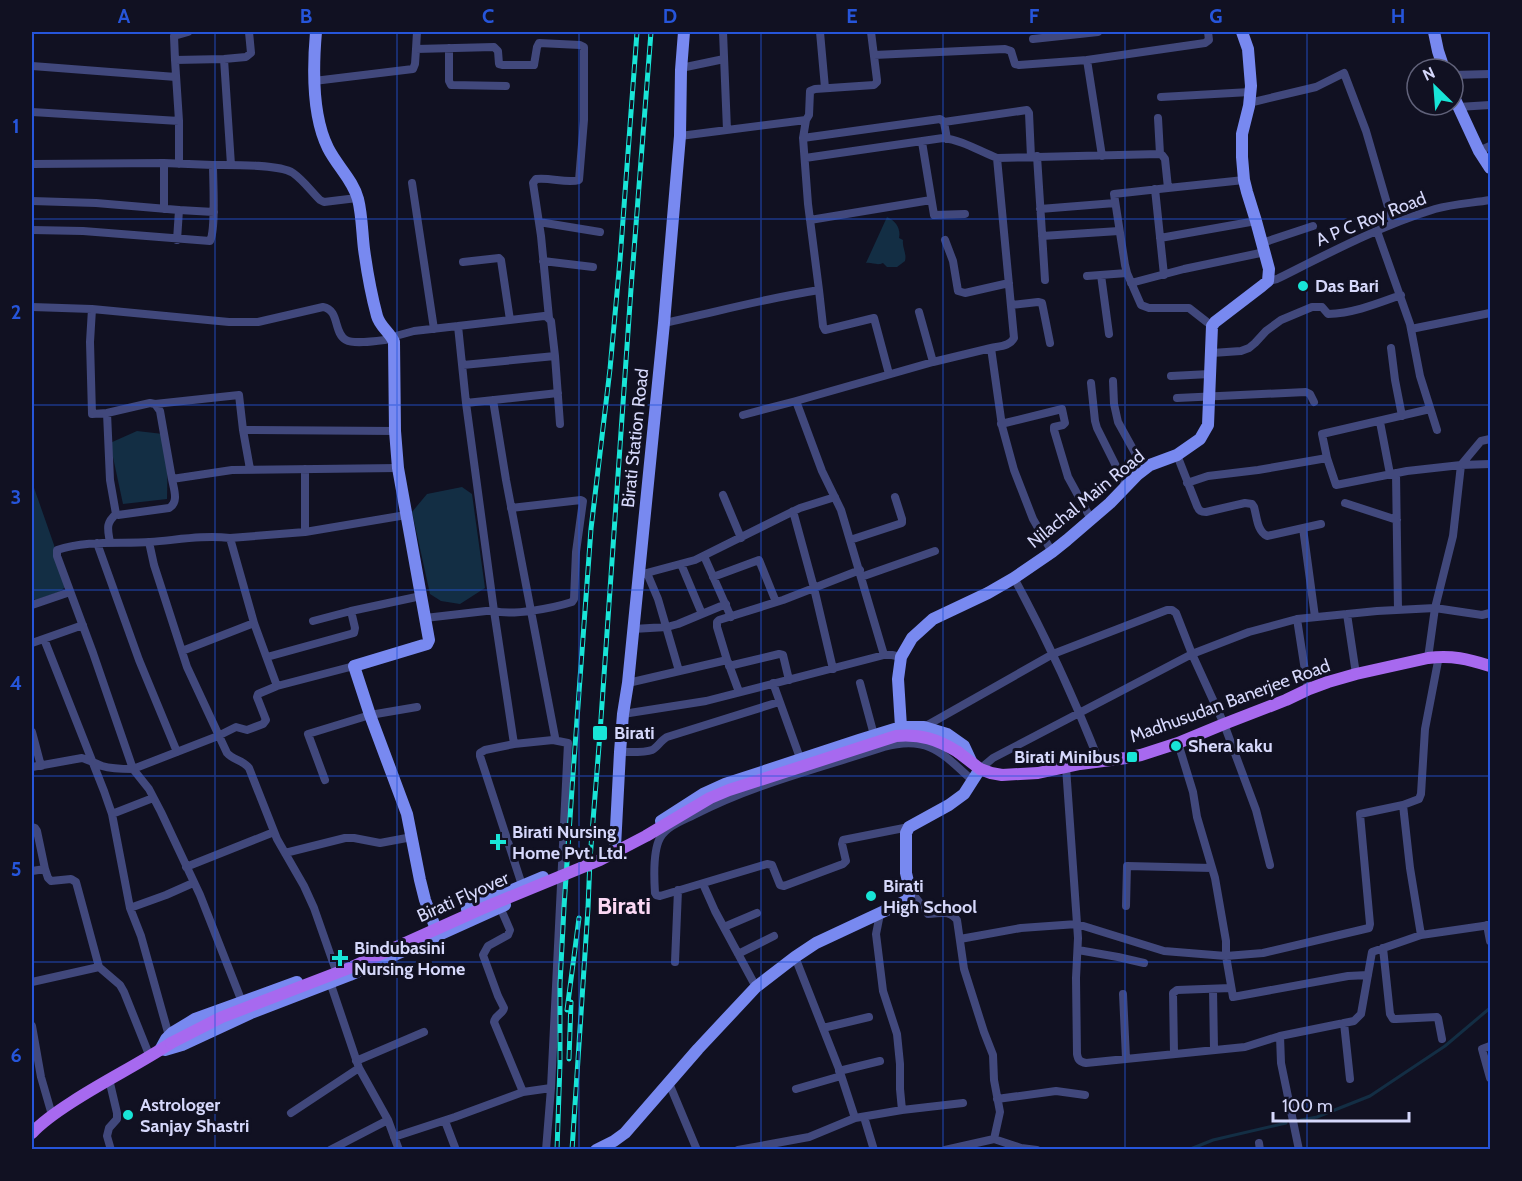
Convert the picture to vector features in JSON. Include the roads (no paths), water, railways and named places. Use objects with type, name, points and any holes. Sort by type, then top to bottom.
[{"type":"main road","name":"Madhusudan Banerjee Road","points":[[975,765],[991,773],[1002,775],[1038,773],[1142,755],[1178,743],[1308,690],[1356,674],[1433,657],[1460,657],[1491,666]]},
{"type":"main road","name":"Birati Flyover","points":[[32,1133],[52,1115],[155,1053],[170,1039],[352,967],[480,909],[600,860],[710,798],[729,790],[896,736],[916,736],[942,742],[975,765]]},
{"type":"street","points":[[179,164],[174,36],[188,32]]},
{"type":"street","points":[[175,60],[246,57],[250,55],[251,49],[249,32]]},
{"type":"street","points":[[32,732],[36,767],[87,759],[119,769],[133,768],[236,727],[247,730],[265,722],[257,696],[259,693],[427,644],[429,640],[398,468],[395,431],[394,342],[378,319],[375,308],[355,190],[326,144],[319,123],[314,81],[316,32]]},
{"type":"street","points":[[314,81],[413,69],[417,32]]},
{"type":"street","name":"Birati Station Road","points":[[615,847],[623,714],[633,629],[643,574],[680,136],[684,32]]},
{"type":"street","points":[[723,32],[728,130]]},
{"type":"street","points":[[820,32],[825,88]]},
{"type":"street","points":[[871,32],[877,82],[874,85],[810,91],[809,116],[806,120],[803,138],[823,326],[825,330],[874,318],[889,374]]},
{"type":"street","points":[[1033,39],[1098,32]]},
{"type":"street","points":[[874,55],[1005,49],[1011,51],[1016,65],[1087,60],[1205,43],[1209,40],[1208,32]]},
{"type":"street","points":[[1242,32],[1248,49],[1250,97],[1242,134],[1244,180],[1269,269],[1268,281],[1212,326],[1189,308],[1145,307],[1138,301],[1127,273],[1114,194],[1244,180]]},
{"type":"street","points":[[1434,32],[1441,57]]},
{"type":"street","points":[[416,49],[494,47],[498,51],[498,61],[501,64],[532,65],[535,64],[539,43],[580,45],[584,48],[584,120],[579,180],[573,182],[547,178],[533,181],[555,356],[560,424]]},
{"type":"street","points":[[449,48],[451,85],[506,86]]},
{"type":"street","points":[[224,59],[231,165]]},
{"type":"street","points":[[681,68],[724,59]]},
{"type":"street","points":[[1087,60],[1101,156]]},
{"type":"street","points":[[32,66],[176,77]]},
{"type":"street","points":[[1161,97],[1250,97],[1316,87],[1344,73],[1366,131],[1393,224]]},
{"type":"street","points":[[1465,75],[1491,74]]},
{"type":"street","points":[[1465,102],[1491,105]]},
{"type":"street","points":[[803,138],[940,119],[944,122],[1027,110],[1040,209],[1045,280]]},
{"type":"street","points":[[32,112],[178,121]]},
{"type":"street","points":[[1465,117],[1485,149],[1491,168]]},
{"type":"street","points":[[1158,118],[1160,154],[1165,159],[1168,188]]},
{"type":"street","points":[[680,136],[806,120]]},
{"type":"street","points":[[944,122],[947,139]]},
{"type":"street","points":[[805,158],[947,139],[963,142],[997,158],[1160,154]]},
{"type":"street","points":[[922,142],[933,214],[935,216],[965,214]]},
{"type":"street","points":[[743,415],[1012,342],[1014,338],[997,158]]},
{"type":"street","points":[[32,164],[165,163],[282,168],[292,172],[324,202],[357,198]]},
{"type":"street","points":[[164,209],[165,163]]},
{"type":"street","points":[[32,230],[83,231],[210,241],[212,240],[214,212],[213,165]]},
{"type":"street","points":[[412,183],[434,329]]},
{"type":"street","points":[[1155,189],[1164,275]]},
{"type":"street","points":[[810,220],[931,200]]},
{"type":"street","name":"A P C Roy Road","points":[[1268,281],[1277,279],[1341,246],[1437,208],[1491,200]]},
{"type":"street","points":[[32,201],[96,203],[214,212]]},
{"type":"street","points":[[1040,209],[1115,203]]},
{"type":"street","points":[[177,240],[179,210]]},
{"type":"street","points":[[1160,238],[1256,221]]},
{"type":"street","points":[[538,222],[600,232]]},
{"type":"street","points":[[1131,283],[1264,248],[1313,226]]},
{"type":"street","points":[[1042,236],[1119,231]]},
{"type":"street","points":[[1377,231],[1412,329],[1420,376],[1437,430]]},
{"type":"street","points":[[945,240],[953,261],[958,291],[966,293],[1009,283]]},
{"type":"street","points":[[463,262],[499,258],[501,260],[510,320]]},
{"type":"street","points":[[543,261],[593,267]]},
{"type":"street","points":[[1086,276],[1127,273]]},
{"type":"street","points":[[1101,275],[1109,334]]},
{"type":"street","points":[[664,323],[782,296],[819,290]]},
{"type":"street","points":[[1212,353],[1241,351],[1249,348],[1273,325],[1312,307],[1322,307],[1328,314],[1349,312],[1401,296]]},
{"type":"street","points":[[1011,304],[1042,303],[1050,343]]},
{"type":"street","points":[[32,306],[92,309],[229,322],[258,322],[328,308],[333,312],[340,334],[347,341],[354,342],[393,338],[414,331],[544,316],[549,318]]},
{"type":"street","points":[[92,309],[91,413],[94,415],[150,403],[239,395],[250,469]]},
{"type":"street","points":[[919,312],[933,362]]},
{"type":"street","points":[[1412,329],[1491,313]]},
{"type":"street","points":[[458,326],[466,403],[514,744]]},
{"type":"street","name":"Nilachal Main Road","points":[[901,727],[898,679],[901,657],[912,638],[933,619],[974,601],[1014,578],[1052,552],[1144,469],[1177,455],[1200,439],[1208,425],[1212,326]]},
{"type":"street","points":[[991,348],[1001,424],[1014,470],[1033,519],[1052,552]]},
{"type":"street","points":[[1391,348],[1402,416]]},
{"type":"street","points":[[463,365],[555,356]]},
{"type":"street","points":[[1171,376],[1210,374]]},
{"type":"street","points":[[1113,381],[1118,422],[1144,469]]},
{"type":"street","points":[[1091,383],[1097,428],[1126,486]]},
{"type":"street","points":[[1177,398],[1306,392],[1310,394],[1314,402]]},
{"type":"street","points":[[466,403],[558,393]]},
{"type":"street","points":[[493,400],[555,738],[553,740]]},
{"type":"street","points":[[796,401],[822,471],[841,510],[884,656]]},
{"type":"street","points":[[116,514],[122,516],[175,504],[160,411],[155,404]]},
{"type":"street","points":[[1001,424],[1062,409],[1065,423],[1054,427],[1054,430],[1068,477],[1091,519]]},
{"type":"street","points":[[1430,409],[1322,434],[1336,485],[1393,474],[1461,465],[1491,464]]},
{"type":"street","points":[[107,412],[110,480],[116,514]]},
{"type":"street","points":[[1380,422],[1393,474],[1397,520],[1398,610]]},
{"type":"street","points":[[243,430],[395,431]]},
{"type":"street","points":[[960,939],[1021,928],[1077,924],[1164,951],[1227,956],[1263,953],[1369,928],[1360,814],[1403,805],[1419,799],[1421,794],[1435,608],[1453,536],[1461,465],[1481,441],[1491,439]]},
{"type":"street","points":[[1177,455],[1199,511],[1249,503],[1254,507],[1259,528],[1263,535],[1267,536],[1322,524]]},
{"type":"street","points":[[1187,483],[1208,476],[1327,458]]},
{"type":"street","points":[[172,479],[250,469],[398,468]]},
{"type":"street","points":[[305,469],[305,532]]},
{"type":"street","points":[[723,495],[741,538]]},
{"type":"street","points":[[679,671],[658,599],[643,574],[704,556],[793,511],[835,497]]},
{"type":"street","points":[[850,540],[902,523],[895,497]]},
{"type":"street","points":[[426,618],[486,611],[507,613],[573,601],[576,552],[583,501],[511,508]]},
{"type":"street","points":[[1345,503],[1397,520]]},
{"type":"street","points":[[793,511],[833,669]]},
{"type":"street","points":[[110,543],[108,523],[116,514]]},
{"type":"street","points":[[242,1002],[200,895],[153,798],[133,768],[57,556],[57,550],[98,543],[230,538],[305,532],[406,514]]},
{"type":"street","points":[[1303,528],[1315,617]]},
{"type":"street","points":[[230,538],[254,623],[278,686]]},
{"type":"street","points":[[149,542],[154,565],[192,680],[228,755],[249,768],[274,832],[314,908],[330,974],[357,1064],[388,1120],[399,1149]]},
{"type":"street","points":[[98,543],[139,660],[177,752]]},
{"type":"street","points":[[739,692],[716,624],[719,620],[935,551]]},
{"type":"street","points":[[704,556],[731,617]]},
{"type":"street","points":[[713,577],[759,560],[776,603]]},
{"type":"street","points":[[681,564],[702,614]]},
{"type":"street","points":[[1014,578],[1053,654],[1100,761]]},
{"type":"street","points":[[32,605],[70,592]]},
{"type":"street","points":[[313,621],[421,596]]},
{"type":"street","points":[[633,629],[667,627],[726,604]]},
{"type":"street","points":[[975,765],[993,758],[1192,654],[1249,632],[1297,619],[1347,614],[1435,608],[1482,615],[1491,613]]},
{"type":"street","points":[[924,727],[1053,654],[1172,610],[1176,613],[1224,724],[1256,810],[1270,865]]},
{"type":"street","points":[[267,657],[354,633],[356,628],[351,611]]},
{"type":"street","points":[[1347,614],[1356,674]]},
{"type":"street","points":[[1297,619],[1308,690]]},
{"type":"street","points":[[182,651],[254,623]]},
{"type":"street","points":[[32,643],[83,625]]},
{"type":"street","points":[[44,639],[112,814],[130,908],[141,936],[170,1039],[195,1020],[242,1002],[330,974],[371,966],[506,905],[524,893],[480,753],[514,744],[553,740],[568,743],[552,1088],[546,1149]]},
{"type":"street","points":[[628,683],[679,671],[779,654],[783,655],[789,680]]},
{"type":"street","points":[[623,714],[706,701],[884,656],[901,657]]},
{"type":"street","points":[[354,666],[407,814],[425,900],[434,924]]},
{"type":"street","points":[[860,683],[874,735]]},
{"type":"street","points":[[773,684],[800,758]]},
{"type":"street","points":[[620,752],[651,750],[667,737],[779,702]]},
{"type":"street","points":[[325,780],[308,734],[370,715],[417,707]]},
{"type":"street","points":[[32,827],[35,828],[50,880],[71,879],[75,882],[99,967],[124,992],[155,1053],[182,1045],[434,924],[615,847],[716,788],[740,778],[901,727],[924,727],[955,739],[964,746],[975,765],[972,780],[964,794],[909,827],[843,840],[846,861],[843,864],[784,886],[780,885],[770,864],[658,896],[655,893],[656,853],[662,836],[677,822],[743,792],[884,747],[905,743],[932,747],[972,780]]},
{"type":"street","points":[[1178,743],[1212,868],[1226,941],[1233,997],[1348,976],[1368,975]]},
{"type":"street","points":[[1066,767],[1077,924],[1078,1059],[1086,1063],[1245,1047],[1280,1036],[1354,1021],[1360,1014],[1372,952],[1421,935],[1489,925],[1491,941]]},
{"type":"street","points":[[112,814],[153,798]]},
{"type":"street","points":[[1403,805],[1421,935]]},
{"type":"street","points":[[909,827],[906,833],[906,873],[910,890],[928,915],[949,913],[957,920],[964,969],[993,1055],[994,1080],[1000,1112],[994,1139]]},
{"type":"street","points":[[186,867],[274,832]]},
{"type":"street","points":[[285,853],[345,838],[380,843],[412,837]]},
{"type":"street","points":[[1126,906],[1128,866],[1212,868]]},
{"type":"street","points":[[32,872],[45,869]]},
{"type":"street","points":[[130,908],[193,883]]},
{"type":"street","points":[[702,884],[756,987]]},
{"type":"street","points":[[675,962],[678,890]]},
{"type":"street","points":[[596,1149],[625,1133],[756,987],[816,943],[908,900],[910,890]]},
{"type":"street","points":[[506,905],[510,932],[488,946],[483,955],[504,1008],[495,1018],[495,1022],[523,1092]]},
{"type":"street","points":[[724,927],[757,913]]},
{"type":"street","points":[[880,914],[876,934],[883,991],[897,1034],[902,1110]]},
{"type":"street","points":[[738,954],[774,936]]},
{"type":"street","points":[[1383,948],[1391,1017],[1396,1019],[1437,1017],[1442,1039]]},
{"type":"street","points":[[1078,950],[1144,963]]},
{"type":"street","points":[[795,957],[840,1073],[874,1149]]},
{"type":"street","points":[[32,982],[99,967]]},
{"type":"street","points":[[1174,1053],[1173,993],[1177,990],[1231,988]]},
{"type":"street","points":[[1213,989],[1214,1049]]},
{"type":"street","points":[[1124,994],[1126,1058]]},
{"type":"street","points":[[823,1028],[869,1017]]},
{"type":"street","points":[[1344,1023],[1350,1079]]},
{"type":"street","points":[[32,1026],[41,1077],[52,1115]]},
{"type":"street","points":[[291,1113],[357,1064],[424,1032]]},
{"type":"street","points":[[1280,1036],[1281,1063],[1299,1149]]},
{"type":"street","points":[[1491,1046],[1482,1048],[1491,1078]]},
{"type":"street","points":[[796,1089],[880,1061]]},
{"type":"street","points":[[109,1079],[117,1113],[117,1119],[109,1128],[107,1136],[111,1149]]},
{"type":"street","points":[[669,1083],[697,1149]]},
{"type":"street","points":[[394,1137],[523,1092],[552,1088]]},
{"type":"street","points":[[997,1099],[1056,1091],[1085,1095]]},
{"type":"street","points":[[738,1149],[809,1137],[860,1117],[963,1103]]},
{"type":"street","points":[[330,1149],[388,1120]]},
{"type":"street","points":[[445,1121],[456,1149]]},
{"type":"street","points":[[945,1149],[994,1139],[1021,1149],[1037,1149]]},
{"type":"water","points":[[887,217],[897,226],[899,238],[903,240],[905,261],[897,267],[887,267],[883,263],[866,263]]},
{"type":"water","points":[[137,431],[163,434],[168,445],[167,499],[123,504],[110,443]]},
{"type":"water","points":[[32,482],[68,585],[59,592],[35,600],[32,597]]},
{"type":"water","points":[[462,487],[472,494],[485,588],[460,604],[441,601],[430,594],[412,512],[427,494]]},
{"type":"waterway","points":[[1301,1120],[1317,1117],[1370,1096],[1445,1046],[1490,1008]]},
{"type":"waterway","points":[[1188,1150],[1213,1140],[1286,1123]]},
{"type":"railway","points":[[557,1150],[560,984],[573,774],[591,529],[610,369],[637,32]]},
{"type":"railway","points":[[572,1150],[590,859],[651,32]]},
{"type":"railway","points":[[567,1010],[579,918]]},
{"type":"railway","points":[[569,1059],[571,1002]]},
{"type":"place","name":"Das Bari","points":[[1303,286]]},
{"type":"place","name":"Birati","points":[[600,733]]},
{"type":"place","name":"Shera kaku","points":[[1176,746]]},
{"type":"place","name":"Birati Minibus","points":[[1132,757]]},
{"type":"place","name":"Birati Nursing Home Pvt. Ltd.","points":[[498,842]]},
{"type":"place","name":"Birati High School","points":[[871,896]]},
{"type":"place","name":"Bindubasini Nursing Home","points":[[340,958]]},
{"type":"place","name":"Astrologer Sanjay Shastri","points":[[128,1115]]},
{"type":"district","name":"Birati","points":[[624,906]]}]
